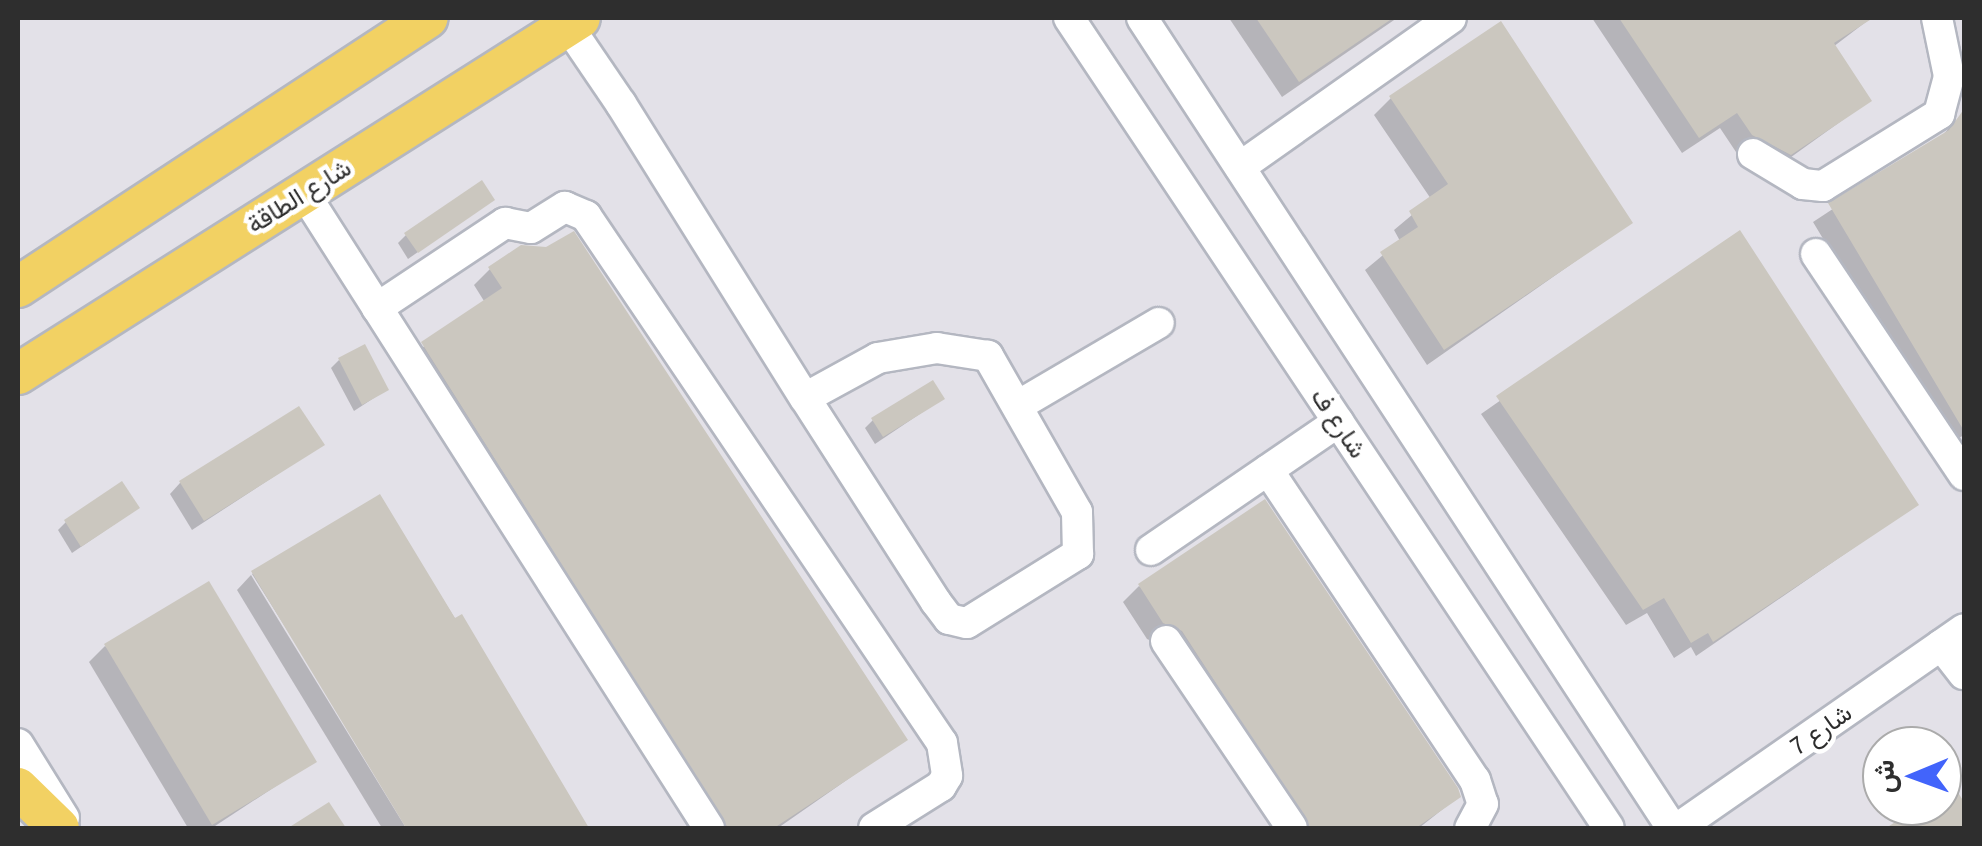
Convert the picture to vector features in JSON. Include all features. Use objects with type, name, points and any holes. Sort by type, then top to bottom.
[{"type":"main road","points":[[18,287],[427,18]]},
{"type":"main road","name":"شارع الطاقة","points":[[18,374],[574,22]]},
{"type":"main road","points":[[18,307],[96,233]]},
{"type":"main road","points":[[18,788],[58,828]]},
{"type":"street","name":"شارع ف","points":[[1069,18],[1610,828]]},
{"type":"street","points":[[1142,18],[1675,828]]},
{"type":"street","points":[[1240,167],[1452,18]]},
{"type":"street","points":[[1753,154],[1803,184],[1824,186],[1939,114],[1949,76],[1937,18]]},
{"type":"street","points":[[574,22],[805,398],[950,619],[967,623],[1078,554],[1077,512],[988,356],[968,348],[878,358],[805,398]]},
{"type":"street","points":[[304,193],[709,828]]},
{"type":"street","points":[[377,308],[505,223],[531,228],[565,207],[586,216],[942,743],[947,776],[941,786],[874,828]]},
{"type":"street","points":[[1816,254],[1964,475]]},
{"type":"street","points":[[1019,405],[1159,323]]},
{"type":"street","points":[[1151,550],[1338,422]]},
{"type":"street","points":[[1268,470],[1475,780],[1483,804],[1470,828]]},
{"type":"street","points":[[1953,638],[1964,674]]},
{"type":"street","name":"شارع 7","points":[[1675,828],[1953,638]]},
{"type":"street","points":[[1166,640],[1292,828]]},
{"type":"street","points":[[18,744],[71,828]]},
{"type":"shaded area","points":[[18,18],[1964,18],[1964,828],[18,828]]},
{"type":"building","points":[[1256,18],[1393,18],[1299,82]]},
{"type":"building","points":[[1619,18],[1873,18],[1834,43],[1872,101],[1791,155],[1752,135],[1737,113],[1699,138]]},
{"type":"building","points":[[1501,21],[1633,223],[1444,350],[1380,252],[1418,227],[1409,211],[1448,184],[1389,96]]},
{"type":"building","points":[[1964,109],[1964,431],[1828,203],[1949,130]]},
{"type":"building","points":[[482,180],[495,200],[418,253],[404,233]]},
{"type":"building","points":[[1740,230],[1919,505],[1713,642],[1708,633],[1691,643],[1664,598],[1643,610],[1496,396]]},
{"type":"building","points":[[574,231],[908,740],[774,828],[728,828],[421,342],[502,288],[488,267],[521,245],[546,247]]},
{"type":"building","points":[[365,344],[389,390],[362,405],[338,358]]},
{"type":"building","points":[[933,380],[945,399],[883,437],[871,418]]},
{"type":"building","points":[[299,406],[325,445],[204,521],[179,481]]},
{"type":"building","points":[[122,481],[140,508],[81,547],[64,520]]},
{"type":"building","points":[[380,494],[455,618],[462,614],[589,828],[406,828],[251,571]]},
{"type":"building","points":[[1265,499],[1458,788],[1461,797],[1416,828],[1310,828],[1182,631],[1163,623],[1138,584]]},
{"type":"building","points":[[209,581],[317,762],[212,825],[104,644]]},
{"type":"building","points":[[1962,799],[1964,802],[1964,828],[1886,828],[1962,826]]},
{"type":"building","points":[[329,802],[346,828],[288,828]]}]
